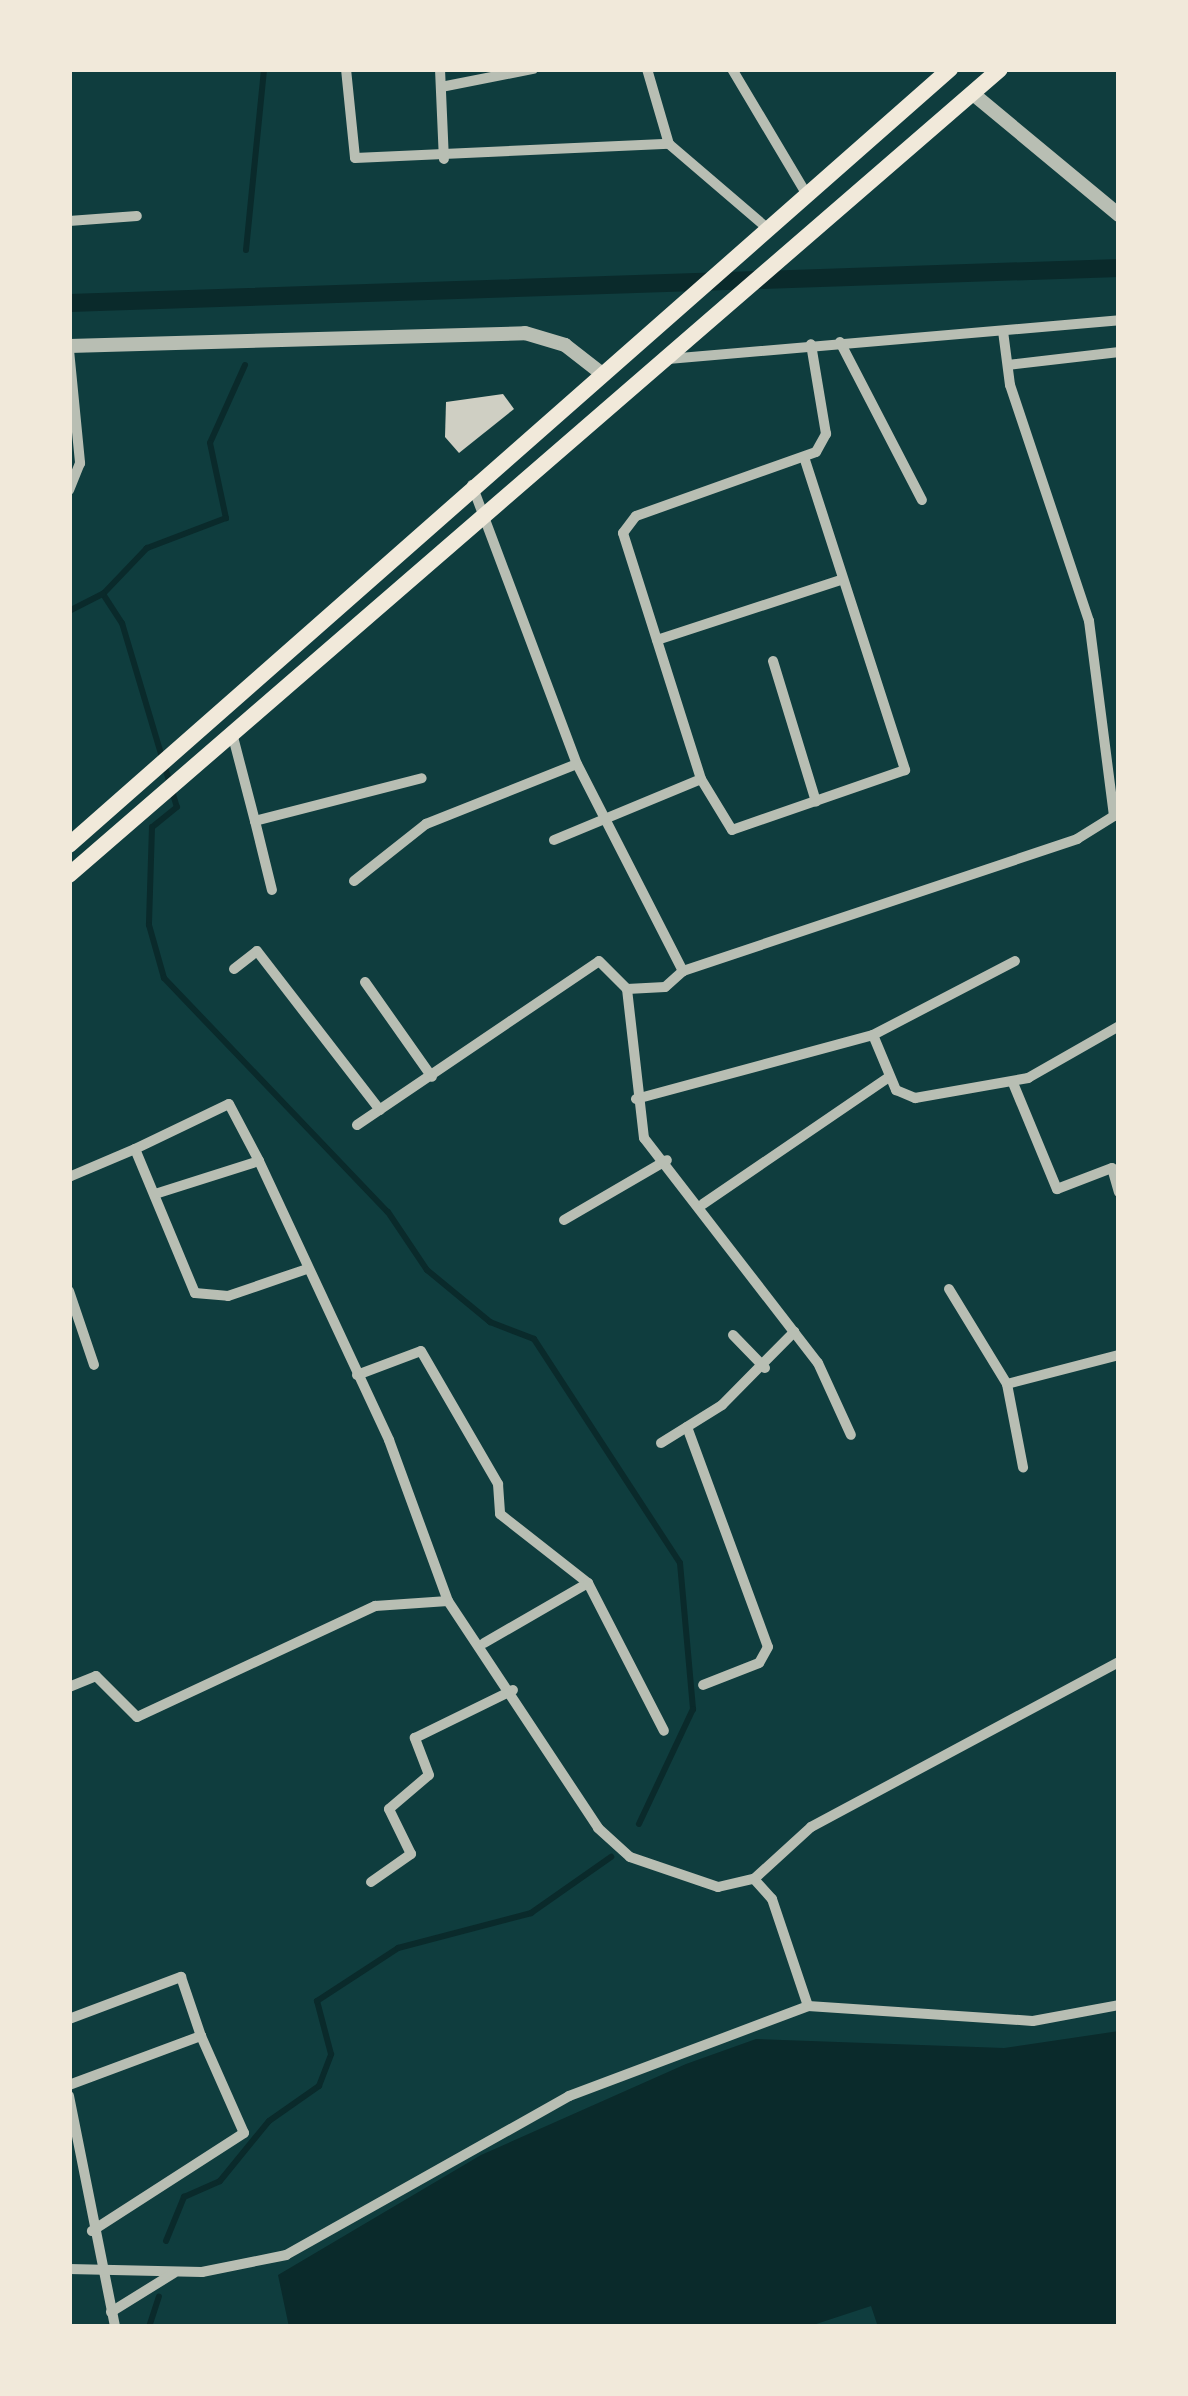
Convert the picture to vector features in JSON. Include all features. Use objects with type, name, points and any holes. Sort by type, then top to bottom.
[{"type":"main road","points":[[69,845],[292,641],[950,69],[972,93]]},
{"type":"main road","points":[[69,875],[486,504],[1000,69]]},
{"type":"street","points":[[346,69],[355,158],[444,159],[669,144]]},
{"type":"street","points":[[440,69],[444,159]]},
{"type":"street","points":[[441,87],[533,69]]},
{"type":"street","points":[[647,69],[669,144],[766,227]]},
{"type":"street","points":[[732,69],[806,193]]},
{"type":"street","points":[[972,93],[1119,215]]},
{"type":"street","points":[[1104,203],[1119,195]]},
{"type":"street","points":[[69,221],[137,217]]},
{"type":"street","points":[[661,360],[1119,320]]},
{"type":"street","points":[[627,989],[665,987],[682,970],[1077,839],[1114,816],[1089,621],[1008,365],[1004,332]]},
{"type":"street","points":[[69,490],[80,463],[69,348],[525,333],[601,373]]},
{"type":"street","points":[[840,342],[922,500]]},
{"type":"street","points":[[805,460],[841,580],[906,764],[817,802],[732,830],[701,779],[657,640],[628,521],[805,460],[826,434],[812,344]]},
{"type":"street","points":[[1008,365],[1119,352]]},
{"type":"street","points":[[472,485],[486,504],[577,764],[682,970]]},
{"type":"street","points":[[657,640],[841,580]]},
{"type":"street","points":[[773,661],[817,802]]},
{"type":"street","points":[[231,730],[272,890]]},
{"type":"street","points":[[354,881],[426,824],[577,764]]},
{"type":"street","points":[[255,821],[422,778]]},
{"type":"street","points":[[554,840],[701,779]]},
{"type":"street","points":[[234,969],[257,951],[380,1110]]},
{"type":"street","points":[[636,1099],[873,1035],[1015,961]]},
{"type":"street","points":[[357,1125],[599,962],[627,989],[644,1138],[703,1204],[794,1332],[851,1435]]},
{"type":"street","points":[[365,982],[432,1077]]},
{"type":"street","points":[[873,1035],[890,1077],[907,1098],[1012,1083],[1119,1026]]},
{"type":"street","points":[[703,1204],[890,1077]]},
{"type":"street","points":[[1012,1083],[1057,1189],[1112,1168],[1119,1192]]},
{"type":"street","points":[[69,1177],[229,1104],[357,1375],[448,1601],[484,1643],[598,1828],[629,1857],[718,1887],[754,1879],[811,1827],[1119,1662]]},
{"type":"street","points":[[135,1149],[196,1292],[229,1296],[307,1269]]},
{"type":"street","points":[[565,1220],[667,1160]]},
{"type":"street","points":[[155,1194],[259,1161]]},
{"type":"street","points":[[949,1289],[1007,1384],[1024,1467]]},
{"type":"street","points":[[69,1291],[94,1364]]},
{"type":"street","points":[[661,1443],[765,1368],[794,1332]]},
{"type":"street","points":[[733,1335],[765,1368]]},
{"type":"street","points":[[357,1375],[422,1351],[498,1484],[500,1514],[588,1583],[664,1731]]},
{"type":"street","points":[[1007,1384],[1119,1355]]},
{"type":"street","points":[[687,1427],[768,1647],[759,1664],[703,1684]]},
{"type":"street","points":[[484,1643],[588,1583]]},
{"type":"street","points":[[69,1687],[95,1676],[137,1717],[375,1606],[448,1601]]},
{"type":"street","points":[[371,1882],[411,1854],[389,1809],[430,1775],[415,1738],[513,1690]]},
{"type":"street","points":[[754,1879],[772,1899],[808,2006]]},
{"type":"street","points":[[69,2018],[181,1977],[244,2133],[92,2231]]},
{"type":"street","points":[[69,2269],[100,2264],[177,2271],[286,2255],[569,2096],[808,2006],[1033,2021],[1119,2006]]},
{"type":"street","points":[[69,2085],[201,2036]]},
{"type":"street","points":[[69,2096],[74,2165],[115,2327]]},
{"type":"street","points":[[111,2312],[177,2271]]},
{"type":"water","points":[[1119,2031],[1119,2327],[878,2327],[871,2306],[807,2327],[289,2327],[278,2275],[481,2155],[686,2064],[756,2039],[1004,2048]]},
{"type":"building","points":[[503,394],[514,409],[459,453],[445,437],[446,402]]},
{"type":"waterway","points":[[246,250],[264,69]]},
{"type":"waterway","points":[[69,303],[1119,268]]},
{"type":"waterway","points":[[245,365],[210,443],[226,518],[147,548],[103,594],[122,623],[177,807],[152,827],[149,925],[164,978],[388,1212],[427,1270],[490,1322],[534,1339],[680,1563],[693,1709],[639,1824]]},
{"type":"waterway","points":[[69,611],[103,594]]},
{"type":"waterway","points":[[166,2241],[184,2197],[220,2181],[269,2121],[319,2086],[331,2054],[317,2001],[398,1948],[531,1913],[611,1857]]},
{"type":"waterway","points":[[149,2327],[159,2297]]}]
